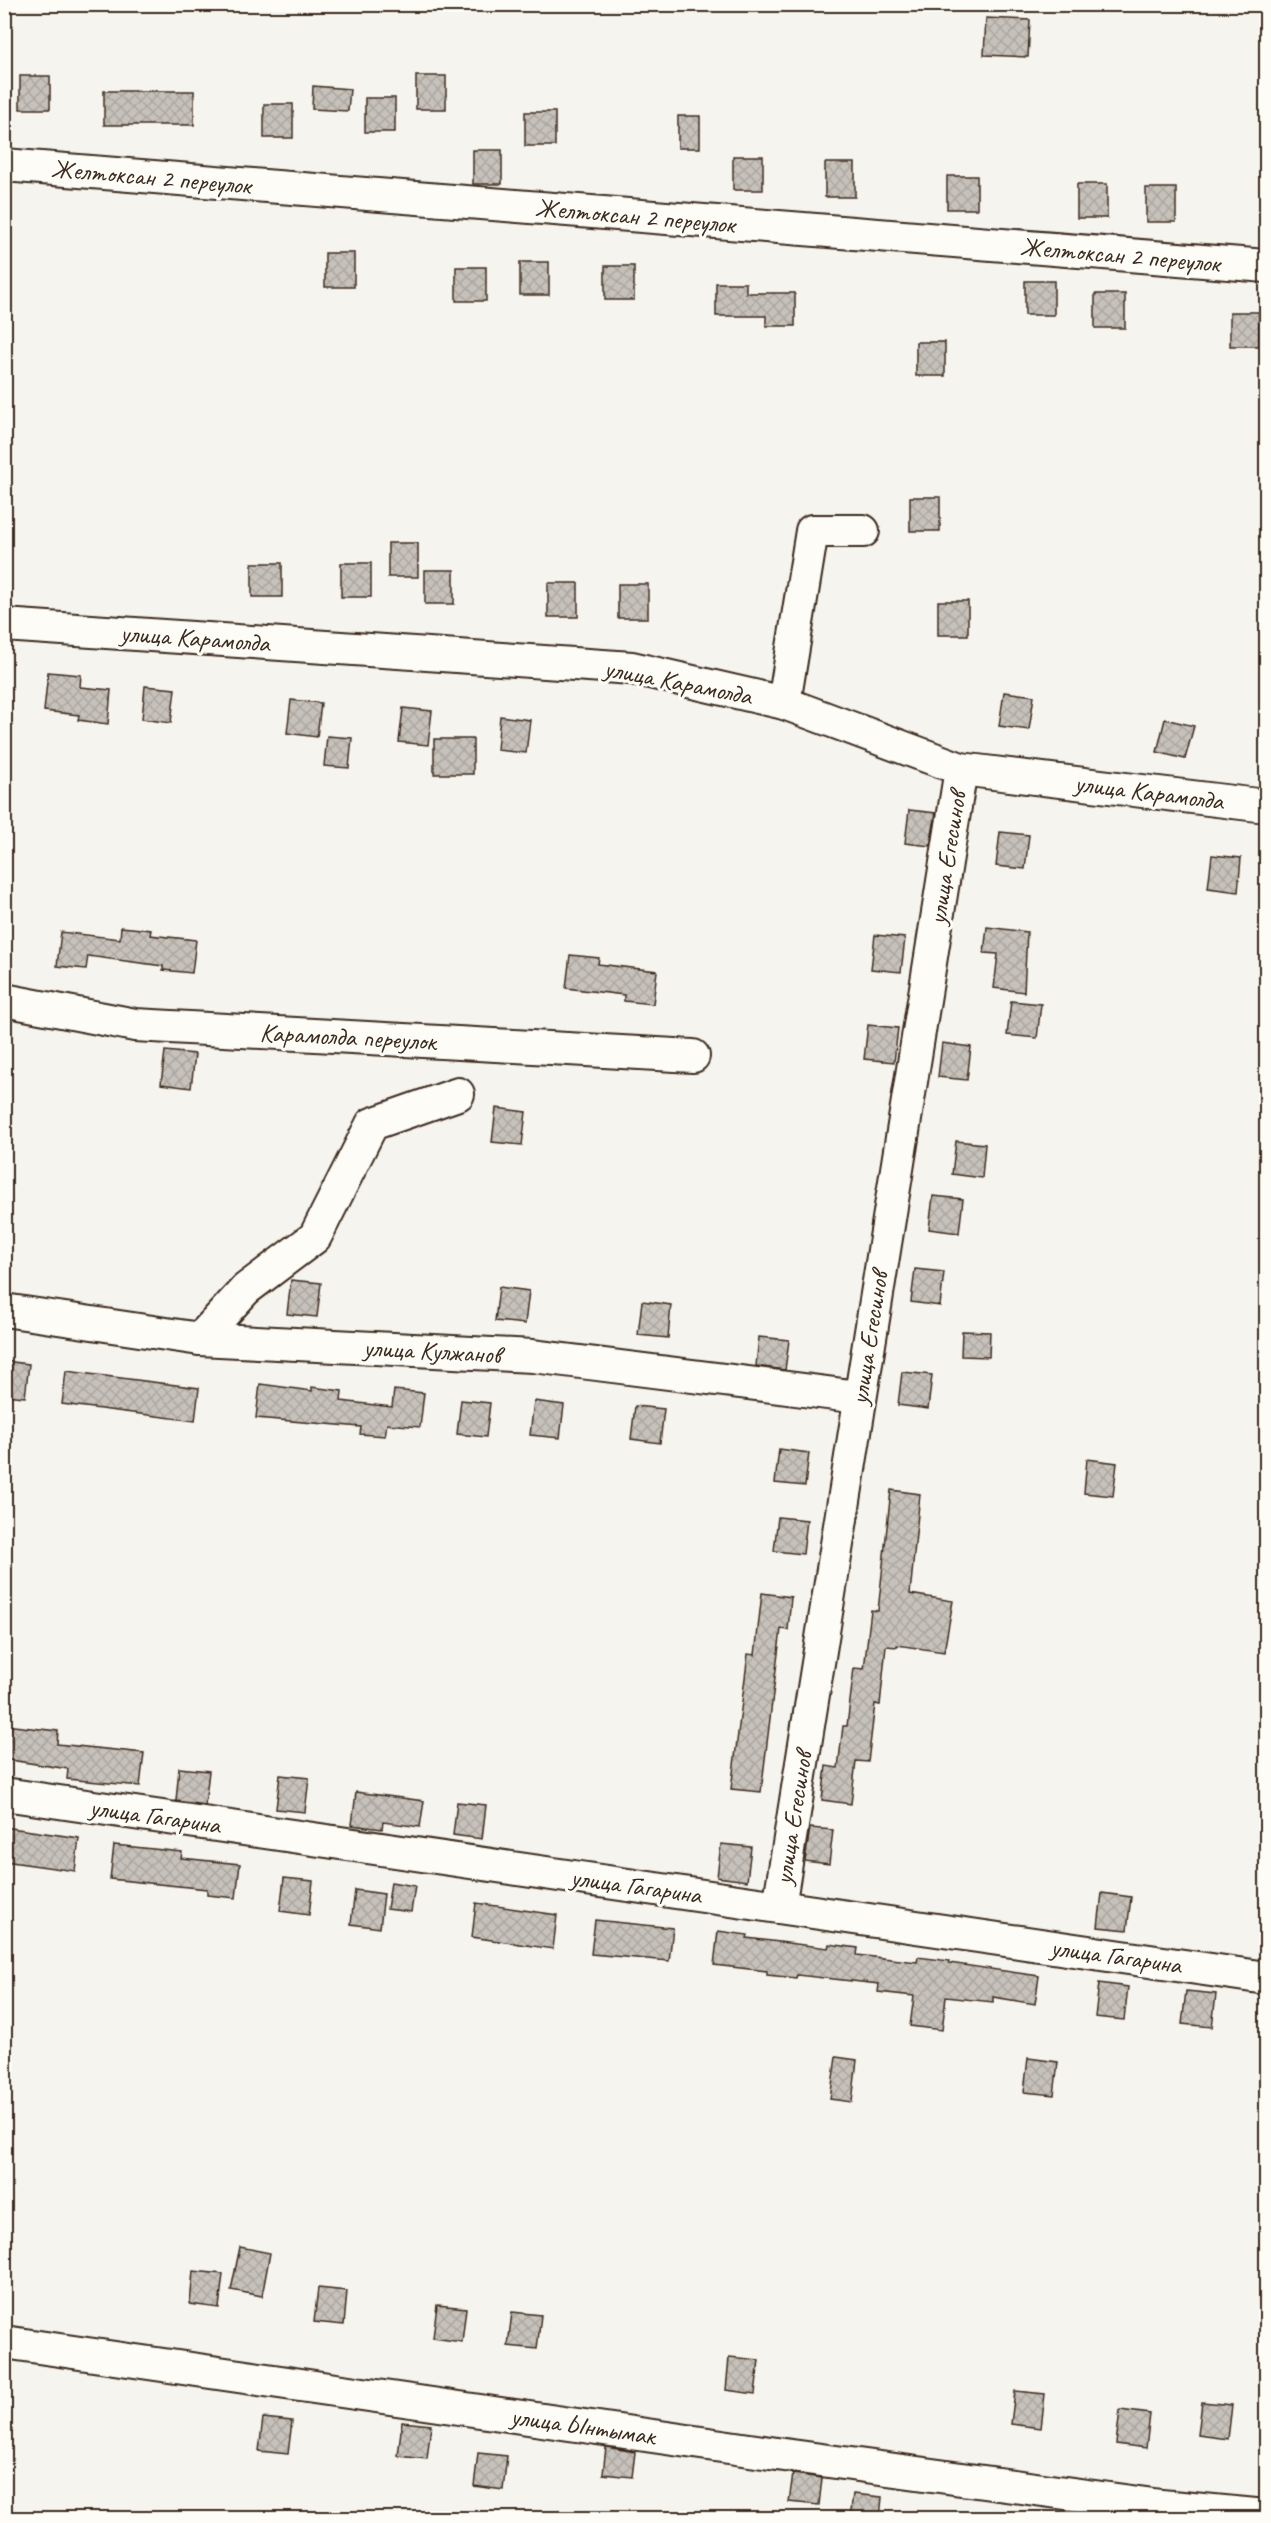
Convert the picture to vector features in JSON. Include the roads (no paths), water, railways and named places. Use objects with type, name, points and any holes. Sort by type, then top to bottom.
[{"type":"street","name":"Желтоксан 2 переулок","points":[[4,165],[1266,266]]},
{"type":"street","points":[[784,703],[812,531],[863,531]]},
{"type":"street","name":"улица Карамолда","points":[[4,625],[632,668],[784,703],[961,769],[1266,806]]},
{"type":"street","name":"улица Егесинов","points":[[779,1907],[961,769]]},
{"type":"street","name":"Карамолда переулок","points":[[4,1000],[135,1025],[693,1056]]},
{"type":"street","points":[[200,1339],[246,1289],[315,1237],[372,1124],[458,1094]]},
{"type":"street","name":"улица Кулжанов","points":[[4,1310],[200,1339],[532,1356],[859,1397]]},
{"type":"street","name":"улица Гагарина","points":[[4,1794],[1266,1978]]},
{"type":"street","name":"улица Ынтымак","points":[[4,2342],[765,2453],[1161,2506],[1266,2516]]}]
